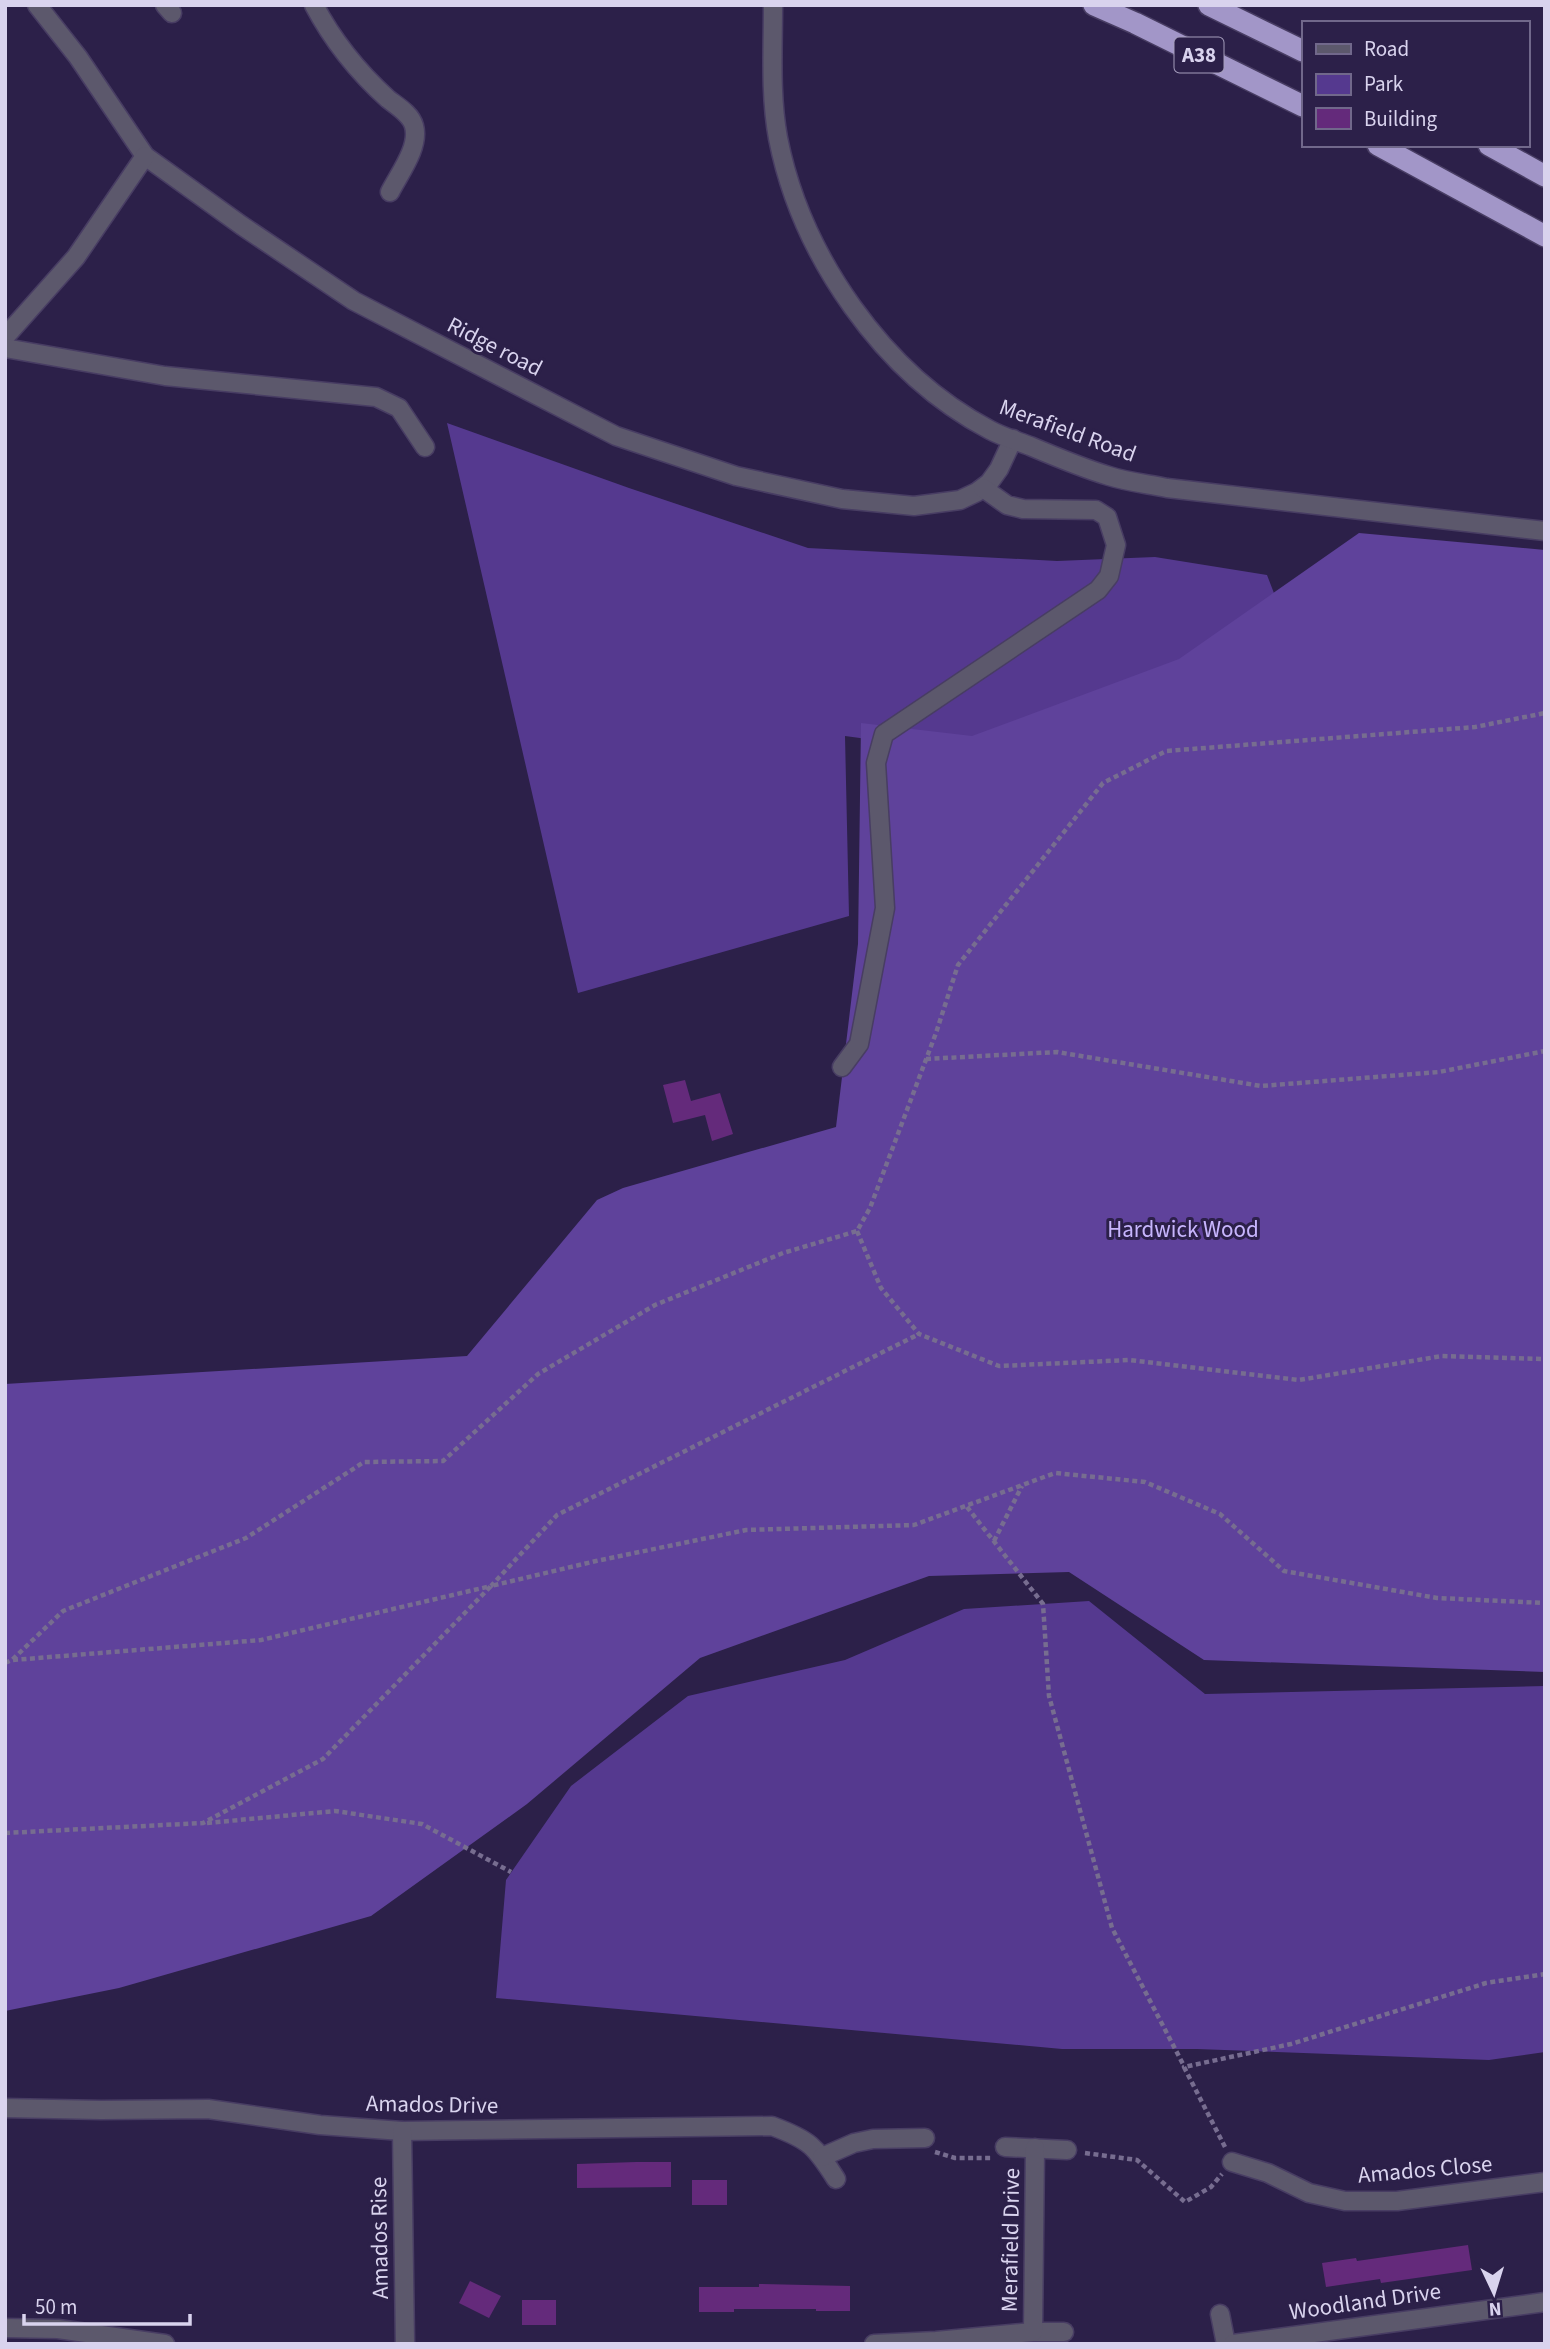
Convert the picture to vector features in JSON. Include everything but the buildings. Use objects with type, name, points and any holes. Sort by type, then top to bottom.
[{"type":"highway","name":"A38","points":[[1094,5],[1302,106]]},
{"type":"highway","name":"A38","points":[[1209,5],[1302,51]]},
{"type":"highway","points":[[1382,147],[1545,236]]},
{"type":"highway","points":[[1493,147],[1545,176]]},
{"type":"street","name":"Ridge road","points":[[37,5],[78,57],[145,156],[354,301],[617,436],[736,476],[842,499],[914,506],[960,500],[983,488]]},
{"type":"street","points":[[314,5],[326,27],[357,69],[408,116],[414,127],[411,151],[390,192]]},
{"type":"street","name":"Merafield Road","points":[[773,5],[778,135],[787,177],[803,221],[830,275],[867,327],[905,367],[944,400],[990,430],[1112,477],[1167,488],[1545,531]]},
{"type":"street","points":[[5,337],[76,257],[145,156]]},
{"type":"street","points":[[5,348],[165,376],[376,397],[399,408],[425,447]]},
{"type":"street","points":[[842,1067],[859,1044],[885,908],[876,763],[884,734],[1098,590],[1109,576],[1116,545],[1107,517],[1096,510],[1023,509],[1007,505],[983,488],[999,469],[1013,439]]},
{"type":"street","name":"Amados Drive","points":[[5,2108],[208,2109],[320,2125],[402,2131],[772,2126],[802,2137],[821,2157],[836,2179]]},
{"type":"street","name":"Amados Rise","points":[[402,2131],[405,2344]]},
{"type":"street","points":[[821,2157],[873,2138],[925,2138]]},
{"type":"street","name":"Merafield Drive","points":[[1005,2147],[1067,2150]]},
{"type":"street","name":"Merafield Drive","points":[[1033,2332],[1035,2148]]},
{"type":"street","name":"Amados Close","points":[[1232,2162],[1268,2173],[1309,2193],[1345,2201],[1397,2201],[1545,2182]]},
{"type":"street","name":"Woodland Drive","points":[[1233,2344],[1545,2302]]},
{"type":"street","points":[[1220,2314],[1226,2344]]},
{"type":"street","points":[[5,2328],[58,2329],[165,2344]]},
{"type":"street","name":"Merafield Drive","points":[[877,2344],[1064,2332]]},
{"type":"path","points":[[12,1660],[63,1611],[246,1538],[364,1462],[443,1461],[538,1374],[655,1305],[783,1253],[857,1231],[870,1208],[958,965],[1103,783],[1166,751],[1475,727],[1545,713]]},
{"type":"path","points":[[926,1059],[1057,1052],[1261,1086],[1439,1072],[1545,1051]]},
{"type":"path","points":[[857,1231],[881,1288],[919,1334],[999,1366],[1129,1360],[1299,1380],[1442,1356],[1545,1359]]},
{"type":"path","points":[[203,1824],[323,1759],[491,1587],[557,1515],[919,1334]]},
{"type":"path","points":[[5,1662],[261,1640],[596,1561],[746,1530],[914,1525],[1055,1473],[1145,1482],[1220,1514],[1284,1571],[1437,1598],[1545,1603]]},
{"type":"path","points":[[994,1541],[1023,1485]]},
{"type":"path","points":[[967,1507],[1043,1604],[1049,1696],[1112,1928],[1232,2162],[1212,2187],[1185,2202],[1137,2160],[1067,2150]]},
{"type":"path","points":[[5,1833],[203,1824],[335,1811],[422,1824],[511,1872]]},
{"type":"path","points":[[1184,2067],[1291,2044],[1486,1983],[1545,1974]]},
{"type":"green space","points":[[447,423],[808,548],[1057,561],[1155,557],[1267,575],[1285,622],[979,754],[845,736],[849,916],[578,993]]},
{"type":"green space","name":"Hardwick Wood","points":[[1359,533],[1545,550],[1545,1672],[1204,1660],[1069,1572],[929,1576],[700,1658],[527,1804],[371,1916],[119,1988],[5,2011],[5,1384],[467,1356],[597,1200],[623,1188],[836,1127],[858,944],[861,723],[972,736],[1179,659]]},
{"type":"green space","points":[[1089,1601],[1205,1694],[1545,1686],[1545,2052],[1489,2060],[1197,2049],[1062,2049],[496,1998],[506,1880],[571,1786],[688,1696],[845,1660],[964,1609]]}]
